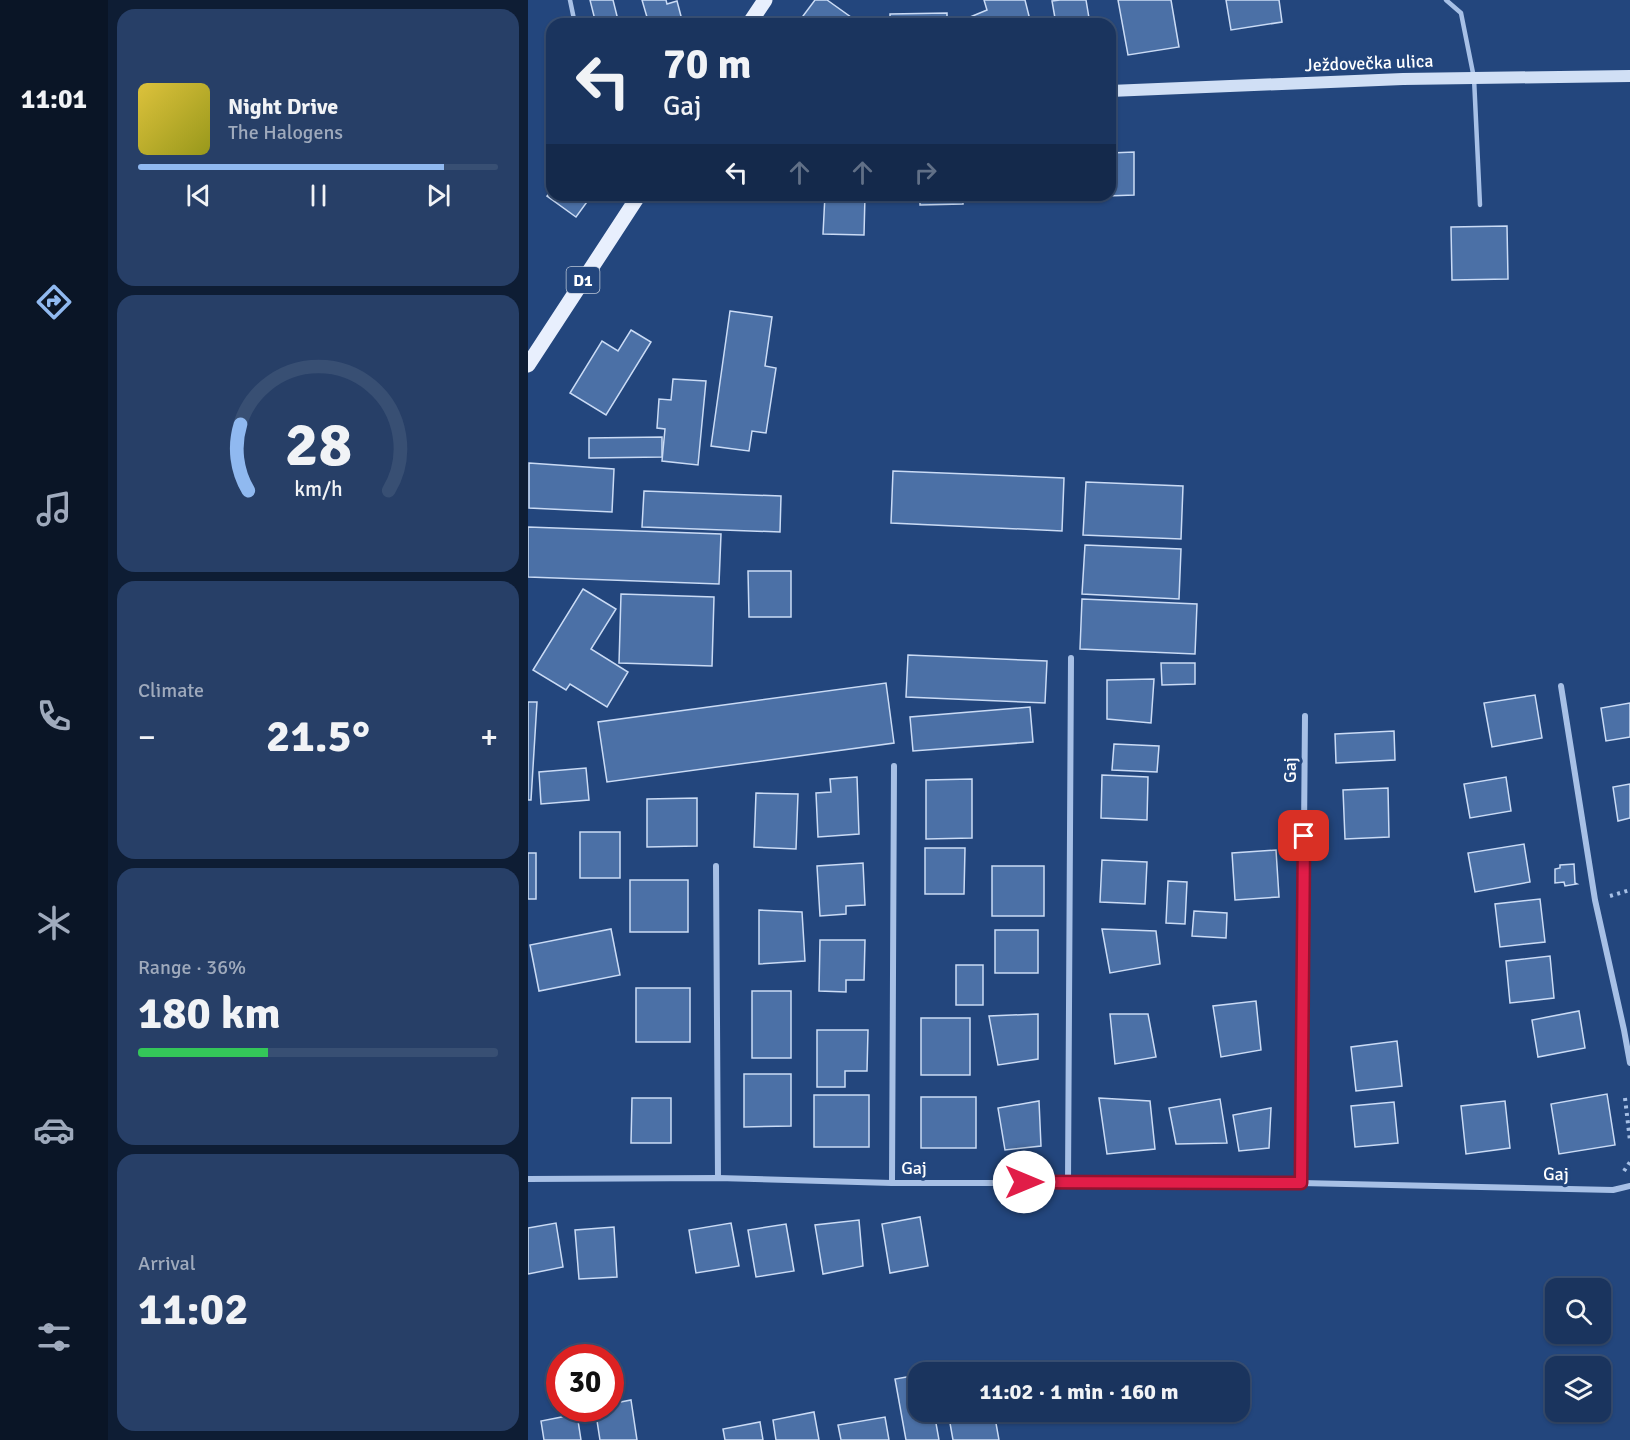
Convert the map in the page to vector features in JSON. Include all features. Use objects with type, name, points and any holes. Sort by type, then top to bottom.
[{"type":"main road","points":[[753,18],[765,0]]},
{"type":"main road","name":"Ježdovečka ulica","points":[[1116,91],[1403,79],[1630,76]]},
{"type":"main road","name":"D1","points":[[528,365],[635,201]]},
{"type":"street","points":[[1068,1182],[1071,658]]},
{"type":"street","points":[[1561,686],[1595,900],[1630,1063]]},
{"type":"street","name":"Gaj","points":[[1301,1183],[1305,716]]},
{"type":"street","points":[[892,1183],[894,766]]},
{"type":"street","points":[[716,866],[718,1178]]},
{"type":"street","name":"Gaj","points":[[528,1179],[718,1178],[892,1183],[1301,1183],[1613,1190],[1630,1186]]},
{"type":"lane","points":[[570,0],[574,18]]},
{"type":"lane","points":[[1446,0],[1461,13],[1474,78],[1480,205]]},
{"type":"path","points":[[1595,900],[1630,890]]},
{"type":"path","points":[[1625,1098],[1630,1141]]},
{"type":"building","points":[[590,0],[613,0],[618,18],[594,18]]},
{"type":"building","points":[[642,0],[666,0],[667,4],[677,1],[681,18],[647,18]]},
{"type":"building","points":[[815,0],[827,0],[852,18],[802,18]]},
{"type":"building","points":[[984,0],[1025,0],[1030,18],[968,18],[987,10]]},
{"type":"building","points":[[1086,0],[1089,18],[1055,18],[1052,1]]},
{"type":"building","points":[[1118,0],[1171,0],[1179,47],[1128,55]]},
{"type":"building","points":[[1226,0],[1279,0],[1282,22],[1231,30]]},
{"type":"building","points":[[947,13],[947,18],[890,18],[890,14]]},
{"type":"building","points":[[1134,152],[1134,195],[1116,196],[1116,153]]},
{"type":"building","points":[[554,201],[588,201],[576,217]]},
{"type":"building","points":[[825,201],[865,201],[864,235],[823,234]]},
{"type":"building","points":[[920,201],[963,201],[963,204],[920,205]]},
{"type":"building","points":[[1507,226],[1508,279],[1452,280],[1451,227]]},
{"type":"building","points":[[730,311],[772,317],[765,366],[776,368],[766,433],[752,431],[749,451],[711,446]]},
{"type":"building","points":[[631,330],[651,342],[606,415],[570,393],[602,341],[618,351]]},
{"type":"building","points":[[673,379],[706,381],[698,465],[662,461],[665,429],[657,428],[659,399],[671,400]]},
{"type":"building","points":[[662,437],[662,457],[589,458],[589,438]]},
{"type":"building","points":[[529,463],[614,469],[612,512],[529,508]]},
{"type":"building","points":[[893,471],[1064,478],[1062,531],[891,523]]},
{"type":"building","points":[[1086,482],[1183,486],[1181,539],[1083,535]]},
{"type":"building","points":[[644,491],[781,496],[780,532],[642,527]]},
{"type":"building","points":[[528,527],[721,534],[719,584],[528,577]]},
{"type":"building","points":[[1085,545],[1181,549],[1179,599],[1082,594]]},
{"type":"building","points":[[748,571],[791,571],[791,617],[749,617]]},
{"type":"building","points":[[583,589],[616,609],[591,649],[628,672],[607,707],[570,684],[566,690],[533,670]]},
{"type":"building","points":[[621,594],[714,597],[712,666],[619,663]]},
{"type":"building","points":[[1082,599],[1197,604],[1195,654],[1080,649]]},
{"type":"building","points":[[908,655],[1047,661],[1045,703],[906,697]]},
{"type":"building","points":[[1161,663],[1195,663],[1195,684],[1162,685]]},
{"type":"building","points":[[1154,679],[1151,723],[1107,719],[1107,680]]},
{"type":"building","points":[[886,683],[894,743],[607,782],[598,722]]},
{"type":"building","points":[[1535,695],[1542,738],[1492,747],[1484,703]]},
{"type":"building","points":[[528,702],[537,702],[531,800],[528,800]]},
{"type":"building","points":[[1630,703],[1630,737],[1606,741],[1601,708]]},
{"type":"building","points":[[1030,707],[1033,742],[913,751],[910,717]]},
{"type":"building","points":[[1394,731],[1395,760],[1336,763],[1335,734]]},
{"type":"building","points":[[1114,744],[1159,746],[1157,772],[1112,770]]},
{"type":"building","points":[[586,768],[589,800],[541,804],[539,772]]},
{"type":"building","points":[[1102,775],[1148,777],[1147,820],[1101,818]]},
{"type":"building","points":[[857,777],[859,834],[818,837],[816,793],[831,792],[830,779]]},
{"type":"building","points":[[1506,777],[1511,811],[1470,818],[1464,784]]},
{"type":"building","points":[[972,779],[972,838],[926,839],[926,780]]},
{"type":"building","points":[[1630,784],[1630,818],[1618,821],[1613,787]]},
{"type":"building","points":[[1388,788],[1389,837],[1345,839],[1343,790]]},
{"type":"building","points":[[756,793],[798,794],[796,849],[754,847]]},
{"type":"building","points":[[697,798],[697,846],[647,847],[647,799]]},
{"type":"building","points":[[580,832],[620,832],[620,878],[580,878]]},
{"type":"building","points":[[1524,844],[1530,882],[1475,892],[1468,853]]},
{"type":"building","points":[[925,848],[965,848],[964,894],[925,894]]},
{"type":"building","points":[[1276,850],[1279,897],[1235,900],[1232,853]]},
{"type":"building","points":[[528,853],[536,853],[536,899],[528,899]]},
{"type":"building","points":[[1102,860],[1147,862],[1145,904],[1100,902]]},
{"type":"building","points":[[863,863],[865,905],[846,906],[846,914],[820,916],[817,866]]},
{"type":"building","points":[[1574,864],[1575,883],[1577,884],[1565,886],[1564,882],[1555,883],[1555,869],[1560,868],[1560,865]]},
{"type":"building","points":[[992,866],[1044,866],[1044,916],[992,916]]},
{"type":"building","points":[[630,880],[688,880],[688,932],[630,932]]},
{"type":"building","points":[[1168,881],[1187,882],[1185,924],[1166,923]]},
{"type":"building","points":[[1540,899],[1545,942],[1500,947],[1495,904]]},
{"type":"building","points":[[759,910],[802,912],[805,961],[759,964]]},
{"type":"building","points":[[1194,911],[1227,913],[1226,938],[1192,936]]},
{"type":"building","points":[[611,929],[620,975],[539,991],[530,945]]},
{"type":"building","points":[[1102,929],[1156,931],[1160,964],[1110,973]]},
{"type":"building","points":[[995,930],[1038,930],[1038,973],[995,973]]},
{"type":"building","points":[[820,940],[865,940],[864,980],[846,980],[846,992],[819,991]]},
{"type":"building","points":[[1550,956],[1554,998],[1510,1003],[1506,961]]},
{"type":"building","points":[[956,965],[983,965],[983,1005],[956,1005]]},
{"type":"building","points":[[636,988],[690,988],[690,1042],[636,1042]]},
{"type":"building","points":[[752,991],[791,991],[791,1058],[752,1058]]},
{"type":"building","points":[[1256,1001],[1261,1050],[1221,1057],[1213,1006]]},
{"type":"building","points":[[1579,1011],[1585,1048],[1538,1057],[1532,1020]]},
{"type":"building","points":[[1038,1014],[1038,1059],[998,1065],[989,1016]]},
{"type":"building","points":[[1110,1014],[1148,1014],[1156,1057],[1115,1064]]},
{"type":"building","points":[[921,1018],[970,1018],[970,1075],[921,1075]]},
{"type":"building","points":[[817,1030],[868,1030],[867,1071],[845,1071],[845,1087],[817,1087]]},
{"type":"building","points":[[1397,1041],[1402,1086],[1356,1091],[1351,1047]]},
{"type":"building","points":[[744,1074],[791,1074],[791,1126],[744,1127]]},
{"type":"building","points":[[1607,1094],[1615,1145],[1559,1154],[1551,1104]]},
{"type":"building","points":[[814,1095],[869,1095],[869,1147],[814,1147]]},
{"type":"building","points":[[921,1097],[976,1097],[976,1148],[921,1148]]},
{"type":"building","points":[[632,1098],[671,1098],[671,1143],[631,1143]]},
{"type":"building","points":[[1099,1098],[1150,1101],[1155,1149],[1107,1154]]},
{"type":"building","points":[[1220,1099],[1227,1143],[1176,1144],[1169,1108]]},
{"type":"building","points":[[1039,1101],[1041,1146],[1005,1150],[998,1108]]},
{"type":"building","points":[[1505,1101],[1510,1148],[1466,1154],[1461,1106]]},
{"type":"building","points":[[1394,1102],[1398,1143],[1355,1147],[1351,1106]]},
{"type":"building","points":[[1271,1108],[1269,1148],[1239,1151],[1233,1115]]},
{"type":"building","points":[[920,1217],[928,1266],[890,1273],[882,1224]]},
{"type":"building","points":[[859,1220],[863,1266],[823,1274],[815,1225]]},
{"type":"building","points":[[556,1223],[563,1267],[528,1274],[528,1228]]},
{"type":"building","points":[[731,1223],[739,1266],[696,1273],[689,1230]]},
{"type":"building","points":[[786,1224],[794,1271],[756,1277],[748,1230]]},
{"type":"building","points":[[614,1227],[617,1277],[579,1279],[575,1230]]},
{"type":"building","points":[[908,1377],[908,1422],[936,1422],[939,1440],[906,1440],[895,1379]]},
{"type":"building","points":[[631,1400],[637,1440],[600,1440],[597,1422],[624,1422],[624,1401]]},
{"type":"building","points":[[814,1412],[819,1440],[776,1440],[773,1420]]},
{"type":"building","points":[[885,1417],[889,1440],[841,1440],[838,1425]]},
{"type":"building","points":[[541,1421],[578,1422],[581,1440],[544,1440]]},
{"type":"building","points":[[760,1422],[763,1440],[725,1440],[723,1429]]},
{"type":"building","points":[[950,1422],[996,1422],[999,1440],[953,1440]]},
{"type":"route","points":[[1024,1182],[1301,1183],[1304,836]]}]
